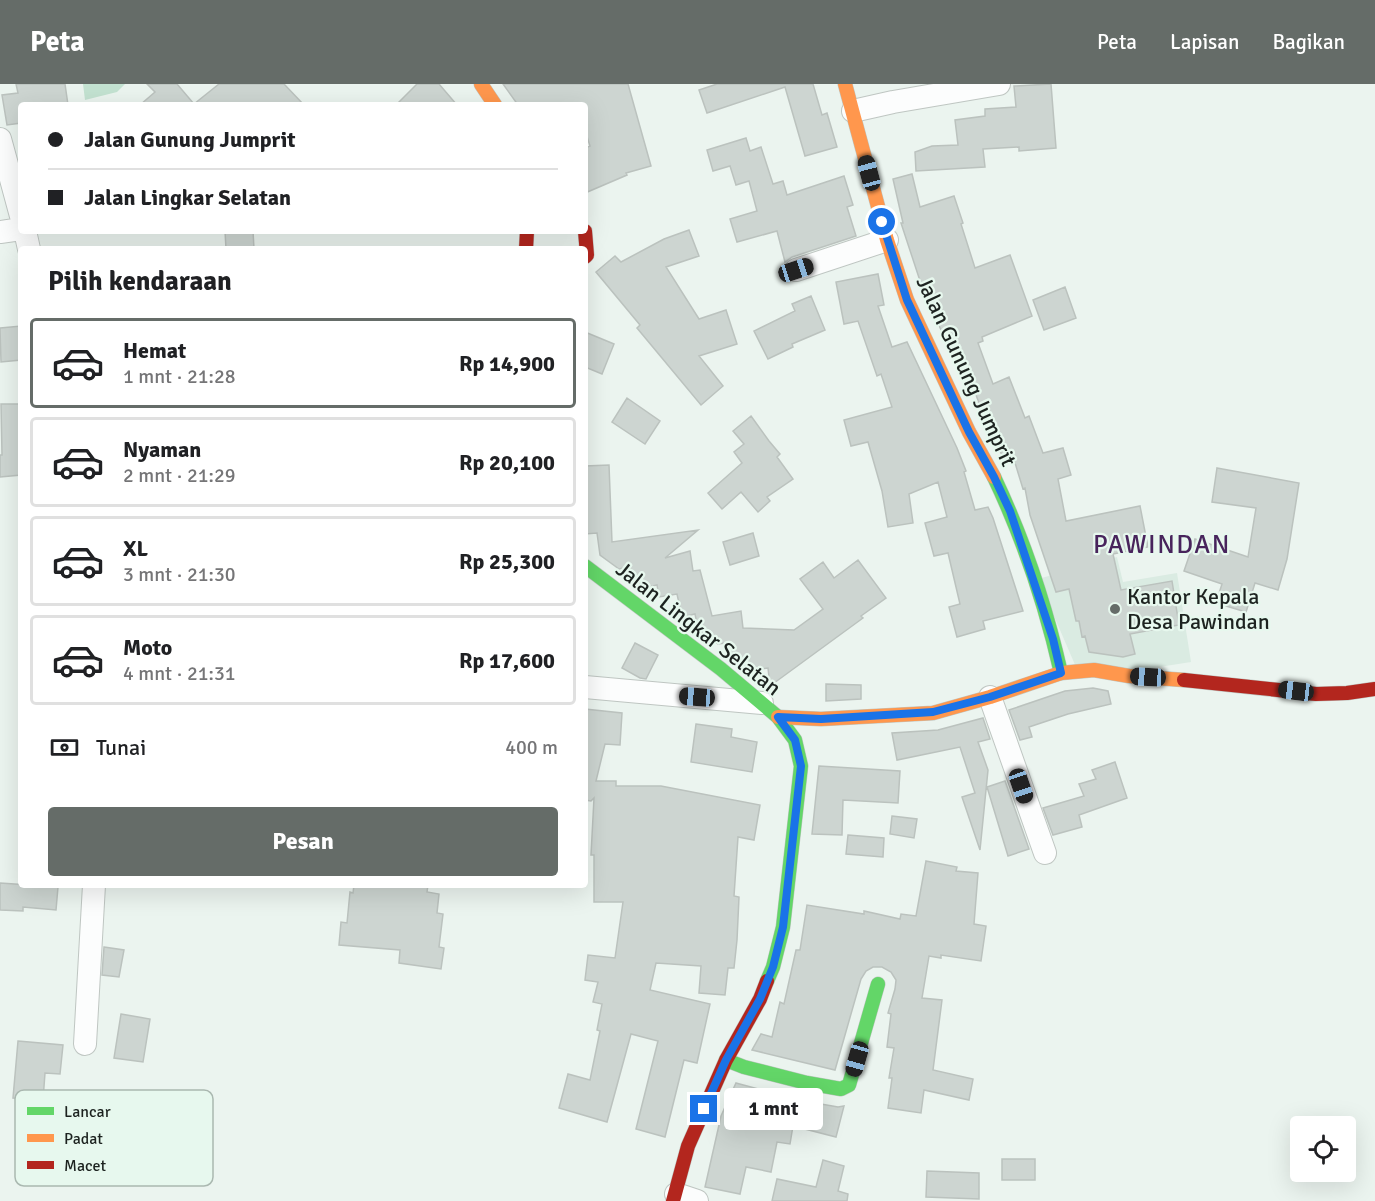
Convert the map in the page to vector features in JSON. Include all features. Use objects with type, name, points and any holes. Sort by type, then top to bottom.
[{"type":"street","points":[[481,84],[494,102]]},
{"type":"street","name":"Jalan Gunung Jumprit","points":[[845,84],[887,240],[907,300],[964,422],[1010,511],[1053,639],[1061,673]]},
{"type":"street","points":[[853,111],[999,84]]},
{"type":"street","points":[[0,139],[18,205]]},
{"type":"street","points":[[0,232],[18,230]]},
{"type":"street","points":[[796,270],[887,240]]},
{"type":"street","name":"Jalan Lingkar Selatan","points":[[588,568],[702,654],[770,710],[795,740],[801,766],[783,927],[773,967],[760,999],[726,1060],[688,1146],[678,1178],[682,1199]]},
{"type":"street","points":[[588,687],[770,710],[821,719],[933,712],[990,697],[1061,673],[1094,670],[1130,676],[1218,682],[1316,694],[1375,689]]},
{"type":"street","points":[[990,697],[1045,854]]},
{"type":"street","points":[[85,1044],[94,888]]},
{"type":"street","points":[[726,1060],[776,1075],[841,1089],[849,1085],[852,1077],[878,984]]},
{"type":"shaded area","name":"Kantor Kepala Desa Pawindan","points":[[1117,557],[1123,582],[1177,573],[1191,662],[1127,672],[1076,667],[1038,579]]},
{"type":"green space","points":[[83,84],[125,84],[117,92],[85,100]]},
{"type":"building","points":[[16,84],[65,84],[68,102],[18,102],[18,123],[7,125],[2,95],[18,93]]},
{"type":"building","points":[[147,84],[177,84],[192,102],[143,102],[155,92]]},
{"type":"building","points":[[219,84],[284,84],[301,102],[196,102]]},
{"type":"building","points":[[417,84],[439,84],[454,102],[399,102]]},
{"type":"building","points":[[503,84],[628,84],[651,166],[626,173],[627,175],[588,192],[588,147],[590,146],[588,102],[516,102]]},
{"type":"building","points":[[717,84],[813,84],[822,115],[827,113],[837,147],[805,156],[785,87],[707,113],[699,90]]},
{"type":"building","points":[[1051,84],[1056,148],[1019,151],[1019,147],[983,149],[985,167],[916,171],[915,152],[932,146],[958,145],[955,120],[985,116],[985,109],[1016,107],[1014,86]]},
{"type":"building","points":[[746,138],[750,151],[761,147],[773,184],[783,181],[787,195],[844,176],[853,205],[847,207],[856,236],[792,257],[785,262],[777,231],[737,242],[730,219],[757,211],[749,181],[736,185],[730,166],[713,171],[707,150]]},
{"type":"building","points":[[912,174],[920,207],[954,196],[975,268],[1010,255],[1032,316],[982,337],[983,341],[978,343],[993,384],[1009,377],[1025,418],[1029,416],[1043,453],[1063,448],[1071,475],[1058,479],[1066,521],[1140,506],[1148,547],[1113,554],[1121,590],[1172,581],[1179,625],[1130,634],[1135,654],[1123,657],[1089,652],[1085,636],[1082,637],[1079,621],[1076,621],[1069,589],[1056,592],[1030,515],[1025,488],[1023,489],[1012,453],[1003,457],[976,404],[979,403],[966,368],[960,371],[924,293],[901,223],[903,223],[893,179]]},
{"type":"building","points":[[689,230],[699,256],[666,267],[699,319],[726,310],[737,344],[699,356],[723,386],[701,405],[637,328],[640,325],[596,272],[615,256],[621,262],[664,239]]},
{"type":"building","points":[[225,234],[253,234],[254,246],[226,246]]},
{"type":"building","points":[[878,274],[884,305],[878,306],[892,347],[907,342],[957,448],[966,471],[964,472],[975,510],[988,507],[993,518],[1023,611],[983,621],[985,629],[957,637],[949,607],[960,604],[948,553],[934,556],[925,523],[947,517],[938,482],[909,494],[913,523],[888,527],[882,491],[868,442],[851,446],[844,420],[892,407],[881,374],[877,376],[858,321],[844,324],[836,282]]},
{"type":"building","points":[[1065,287],[1076,318],[1044,330],[1033,300]]},
{"type":"building","points":[[811,296],[825,330],[792,344],[793,347],[768,359],[754,331],[795,311],[792,304]]},
{"type":"building","points":[[18,326],[18,360],[1,362],[0,328]]},
{"type":"building","points":[[588,333],[614,344],[602,374],[588,368]]},
{"type":"building","points":[[627,398],[660,421],[645,444],[612,422]]},
{"type":"building","points":[[1,404],[18,404],[18,475],[0,477],[0,455],[2,455]]},
{"type":"building","points":[[751,416],[780,454],[777,457],[793,479],[767,497],[770,501],[758,512],[741,492],[722,509],[708,493],[742,463],[734,452],[744,444],[733,431]]},
{"type":"building","points":[[609,465],[612,542],[698,530],[665,558],[690,551],[693,571],[700,570],[712,616],[741,611],[743,628],[794,630],[823,609],[800,579],[823,562],[834,578],[858,560],[886,598],[861,616],[863,618],[770,686],[768,668],[750,670],[727,651],[726,643],[718,644],[698,629],[695,614],[682,617],[677,594],[659,597],[657,585],[644,588],[630,578],[628,567],[619,569],[600,555],[597,533],[588,534],[588,466]]},
{"type":"building","points":[[1217,468],[1299,483],[1287,559],[1278,590],[1255,583],[1246,612],[1216,603],[1222,584],[1184,571],[1195,539],[1248,557],[1256,508],[1212,502]]},
{"type":"building","points":[[753,533],[759,556],[730,565],[723,542]]},
{"type":"building","points":[[635,643],[658,655],[646,679],[622,668]]},
{"type":"building","points":[[826,684],[861,685],[861,699],[826,701]]},
{"type":"building","points":[[1093,688],[1108,691],[1111,704],[1068,714],[1029,727],[1032,737],[1020,740],[1009,710],[1065,691]]},
{"type":"building","points":[[588,709],[622,713],[620,745],[605,744],[596,781],[616,781],[616,786],[661,786],[760,805],[754,840],[738,837],[734,896],[739,897],[737,940],[734,968],[728,968],[725,995],[699,993],[701,966],[656,963],[650,990],[710,1004],[697,1063],[684,1060],[665,1137],[636,1129],[658,1041],[631,1034],[607,1122],[559,1108],[568,1074],[590,1080],[600,1031],[597,1030],[602,1004],[593,1002],[598,982],[585,980],[588,955],[615,958],[623,902],[594,902],[594,855],[591,855],[594,798],[588,800]]},
{"type":"building","points":[[983,718],[990,739],[978,742],[988,770],[980,850],[962,797],[975,793],[960,747],[897,760],[892,733],[938,730]]},
{"type":"building","points":[[696,724],[732,729],[731,737],[757,742],[752,772],[691,762]]},
{"type":"building","points":[[1115,762],[1127,798],[1079,815],[1082,827],[1053,835],[1043,808],[1084,796],[1079,784],[1096,779],[1092,770]]},
{"type":"building","points":[[819,766],[900,771],[898,803],[843,800],[842,835],[812,834]]},
{"type":"building","points":[[1005,781],[1029,849],[1008,856],[987,787]]},
{"type":"building","points":[[892,816],[917,819],[914,838],[890,834]]},
{"type":"building","points":[[848,835],[884,838],[883,857],[846,854]]},
{"type":"building","points":[[926,861],[957,867],[956,871],[978,873],[974,924],[986,926],[981,961],[941,955],[941,958],[929,956],[922,998],[942,1000],[933,1070],[973,1079],[969,1100],[924,1090],[921,1113],[888,1108],[892,1078],[889,1078],[894,1048],[887,1047],[891,1014],[888,1013],[896,980],[891,972],[882,967],[873,967],[866,971],[861,979],[835,1070],[752,1050],[761,1034],[772,1037],[780,1002],[784,1004],[796,950],[800,950],[807,905],[864,914],[864,911],[900,919],[901,914],[916,916]]},
{"type":"building","points":[[0,883],[18,884],[18,888],[58,888],[56,910],[23,907],[23,911],[0,910]]},
{"type":"building","points":[[354,888],[428,888],[427,892],[439,894],[437,913],[443,914],[439,947],[444,948],[441,969],[399,963],[400,950],[339,945],[341,922],[347,923],[350,892],[353,893]]},
{"type":"building","points":[[104,947],[124,950],[119,977],[102,975]]},
{"type":"building","points":[[121,1014],[150,1019],[143,1062],[114,1058]]},
{"type":"building","points":[[18,1041],[63,1045],[60,1074],[45,1073],[44,1090],[15,1090],[15,1098],[13,1098]]},
{"type":"building","points":[[736,1083],[804,1101],[844,1106],[836,1137],[793,1126],[790,1144],[777,1142],[771,1172],[746,1167],[740,1194],[705,1187],[721,1116]]},
{"type":"building","points":[[1002,1159],[1035,1159],[1035,1180],[1002,1180]]},
{"type":"building","points":[[823,1160],[844,1166],[838,1191],[848,1194],[847,1201],[772,1201],[777,1179],[816,1187]]},
{"type":"building","points":[[927,1171],[979,1173],[979,1199],[926,1197]]},
{"type":"traffic: fast","points":[[994,477],[1033,573],[1061,673]]},
{"type":"traffic: fast","points":[[588,568],[721,669],[778,717],[795,740],[801,766],[783,927],[767,981]]},
{"type":"traffic: fast","points":[[726,1060],[744,1067],[807,1083],[841,1089],[849,1085],[878,984]]},
{"type":"traffic: slow","points":[[481,84],[493,102]]},
{"type":"traffic: slow","points":[[845,84],[887,240],[907,300],[969,432],[994,477]]},
{"type":"traffic: slow","points":[[778,717],[821,719],[933,713],[1061,673],[1094,670],[1129,676],[1184,680]]},
{"type":"traffic: jam","points":[[526,246],[527,234]]},
{"type":"traffic: jam","points":[[585,234],[586,246]]},
{"type":"traffic: jam","points":[[1184,680],[1316,694],[1375,689]]},
{"type":"traffic: jam","points":[[673,1201],[688,1146],[726,1060],[760,999],[767,981]]},
{"type":"place","name":"Kantor Kepala Desa Pawindan","points":[[1115,609]]},
{"type":"district","name":"PAWINDAN","points":[[1162,544]]},
{"type":"route","points":[[704,1109],[726,1060],[760,999],[773,967],[783,927],[801,766],[795,740],[778,717],[821,719],[933,712],[990,697],[1061,673],[1053,639],[1010,511],[969,432],[907,300],[882,222]]}]
